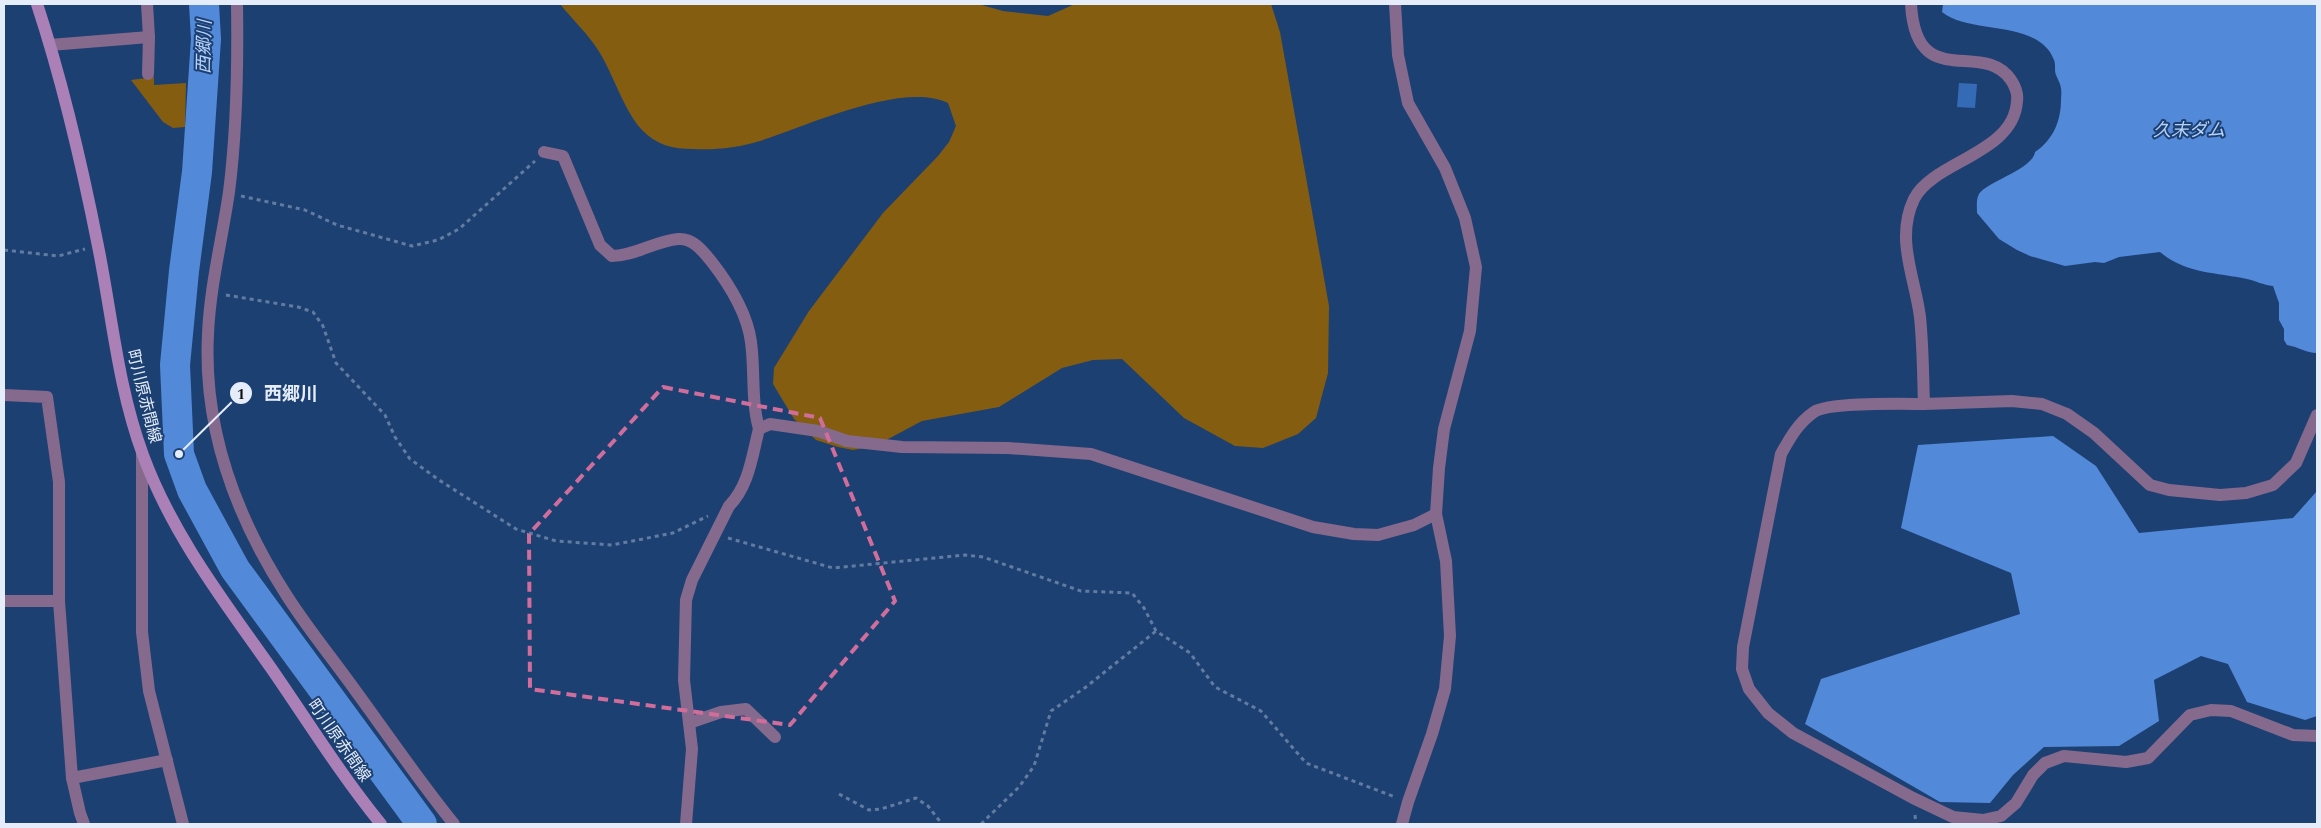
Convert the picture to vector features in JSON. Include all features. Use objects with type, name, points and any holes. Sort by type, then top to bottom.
[{"type":"main road","name":"町川原赤間線","points":[[37,4],[50,45],[98,245],[125,395],[142,453],[160,496],[196,561],[381,824]]},
{"type":"street","points":[[147,4],[149,38],[148,74]]},
{"type":"street","points":[[237,4],[237,111],[228,194],[210,293],[207,336],[213,414],[221,455],[232,492],[248,528],[288,598],[454,824]]},
{"type":"street","points":[[1395,4],[1398,56],[1408,103],[1445,168],[1465,218],[1476,267],[1470,331],[1444,429],[1436,514],[1446,561],[1450,636],[1445,688],[1402,824]]},
{"type":"street","points":[[1911,4],[1916,36],[1924,47],[1937,56],[1951,62],[1992,64],[2005,71],[2014,85],[2018,100],[2015,116],[2005,132],[1934,179],[1915,197],[1906,220],[1905,249],[1920,317],[1924,404]]},
{"type":"street","points":[[50,45],[149,38]]},
{"type":"street","points":[[544,152],[563,156],[600,245],[612,256],[625,256],[678,239],[694,242],[729,284],[744,317],[751,341],[754,412],[759,429],[746,478],[738,496],[729,506],[692,580],[686,600],[684,680],[692,749],[686,824]]},
{"type":"street","points":[[4,395],[47,397],[59,482],[59,601],[72,778],[84,824]]},
{"type":"street","points":[[2317,414],[2296,463],[2273,485],[2246,493],[2220,495],[2169,490],[2150,485],[2094,433],[2067,414],[2042,404],[2012,401],[1848,405],[1816,411],[1797,427],[1781,454],[1743,647],[1742,669],[1749,690],[1768,714],[1793,733],[1913,798],[1953,817],[1983,820],[2001,816],[2016,803],[2033,775],[2045,763],[2064,756],[2126,762],[2148,758],[2190,715],[2204,712],[2231,711],[2293,735],[2317,736]]},
{"type":"street","points":[[759,429],[770,424],[818,431],[847,441],[902,447],[1008,448],[1091,454],[1313,527],[1354,534],[1378,535],[1414,525],[1436,514]]},
{"type":"street","points":[[142,453],[142,632],[149,691],[183,824]]},
{"type":"street","points":[[4,601],[59,601]]},
{"type":"street","points":[[689,723],[721,712],[746,709],[775,737]]},
{"type":"street","points":[[72,778],[167,760]]},
{"type":"path","points":[[228,194],[305,210],[337,225],[412,246],[438,240],[460,229],[544,152]]},
{"type":"path","points":[[4,250],[58,256],[98,245]]},
{"type":"path","points":[[210,293],[298,307],[313,312],[323,326],[336,363],[385,414],[395,437],[410,459],[516,530],[556,541],[612,545],[672,533],[729,506]]},
{"type":"path","points":[[716,534],[833,568],[965,555],[983,557],[1081,591],[1132,593],[1144,608],[1156,631],[1190,654],[1215,687],[1261,711],[1306,763],[1408,802]]},
{"type":"path","points":[[981,824],[1019,787],[1034,766],[1051,711],[1086,687],[1156,631]]},
{"type":"path","points":[[839,794],[869,810],[880,809],[916,798],[928,806],[942,824]]},
{"type":"highlighted area","points":[[663,387],[820,418],[895,601],[790,725],[530,689],[529,534]]},
{"type":"shaded area","points":[[560,4],[978,4],[1003,11],[1048,16],[1075,4],[1271,4],[1280,32],[1329,306],[1328,373],[1316,418],[1298,434],[1263,448],[1235,446],[1184,418],[1122,359],[1093,360],[1062,368],[999,407],[922,421],[875,446],[853,450],[816,440],[794,419],[773,384],[774,368],[809,311],[883,213],[949,142],[956,126],[948,103],[929,98],[881,101],[854,108],[760,141],[743,145],[710,149],[672,147],[659,143],[642,130],[630,113],[598,50]]},
{"type":"shaded area","points":[[154,77],[154,85],[186,83],[185,127],[173,128],[163,122],[131,80]]},
{"type":"water","name":"久末ダム","points":[[1943,4],[2317,4],[2317,353],[2287,345],[2284,340],[2284,329],[2279,320],[2279,303],[2273,286],[2180,265],[2160,252],[2119,257],[2104,263],[2095,262],[2065,266],[2030,256],[1999,239],[1977,213],[1978,196],[1983,189],[2026,164],[2035,152],[2047,142],[2058,123],[2061,108],[2061,87],[2055,73],[2054,60],[2046,47],[2034,38],[2003,29],[1954,19],[1942,12]]},
{"type":"water","points":[[2053,436],[2096,466],[2139,533],[2293,518],[2317,491],[2317,716],[2305,720],[2247,702],[2228,664],[2201,656],[2154,680],[2159,721],[2119,746],[2044,747],[2013,775],[1990,803],[1940,802],[1805,724],[1821,679],[2020,614],[2011,573],[1901,528],[1918,445]]},
{"type":"building","points":[[1959,83],[1977,84],[1975,108],[1957,107]]},
{"type":"waterway","name":"西郷川","points":[[204,4],[206,39],[197,172],[184,271],[175,365],[179,454],[192,490],[235,569],[422,824]]},
{"type":"place","name":"西郷川","points":[[179,454]]}]
